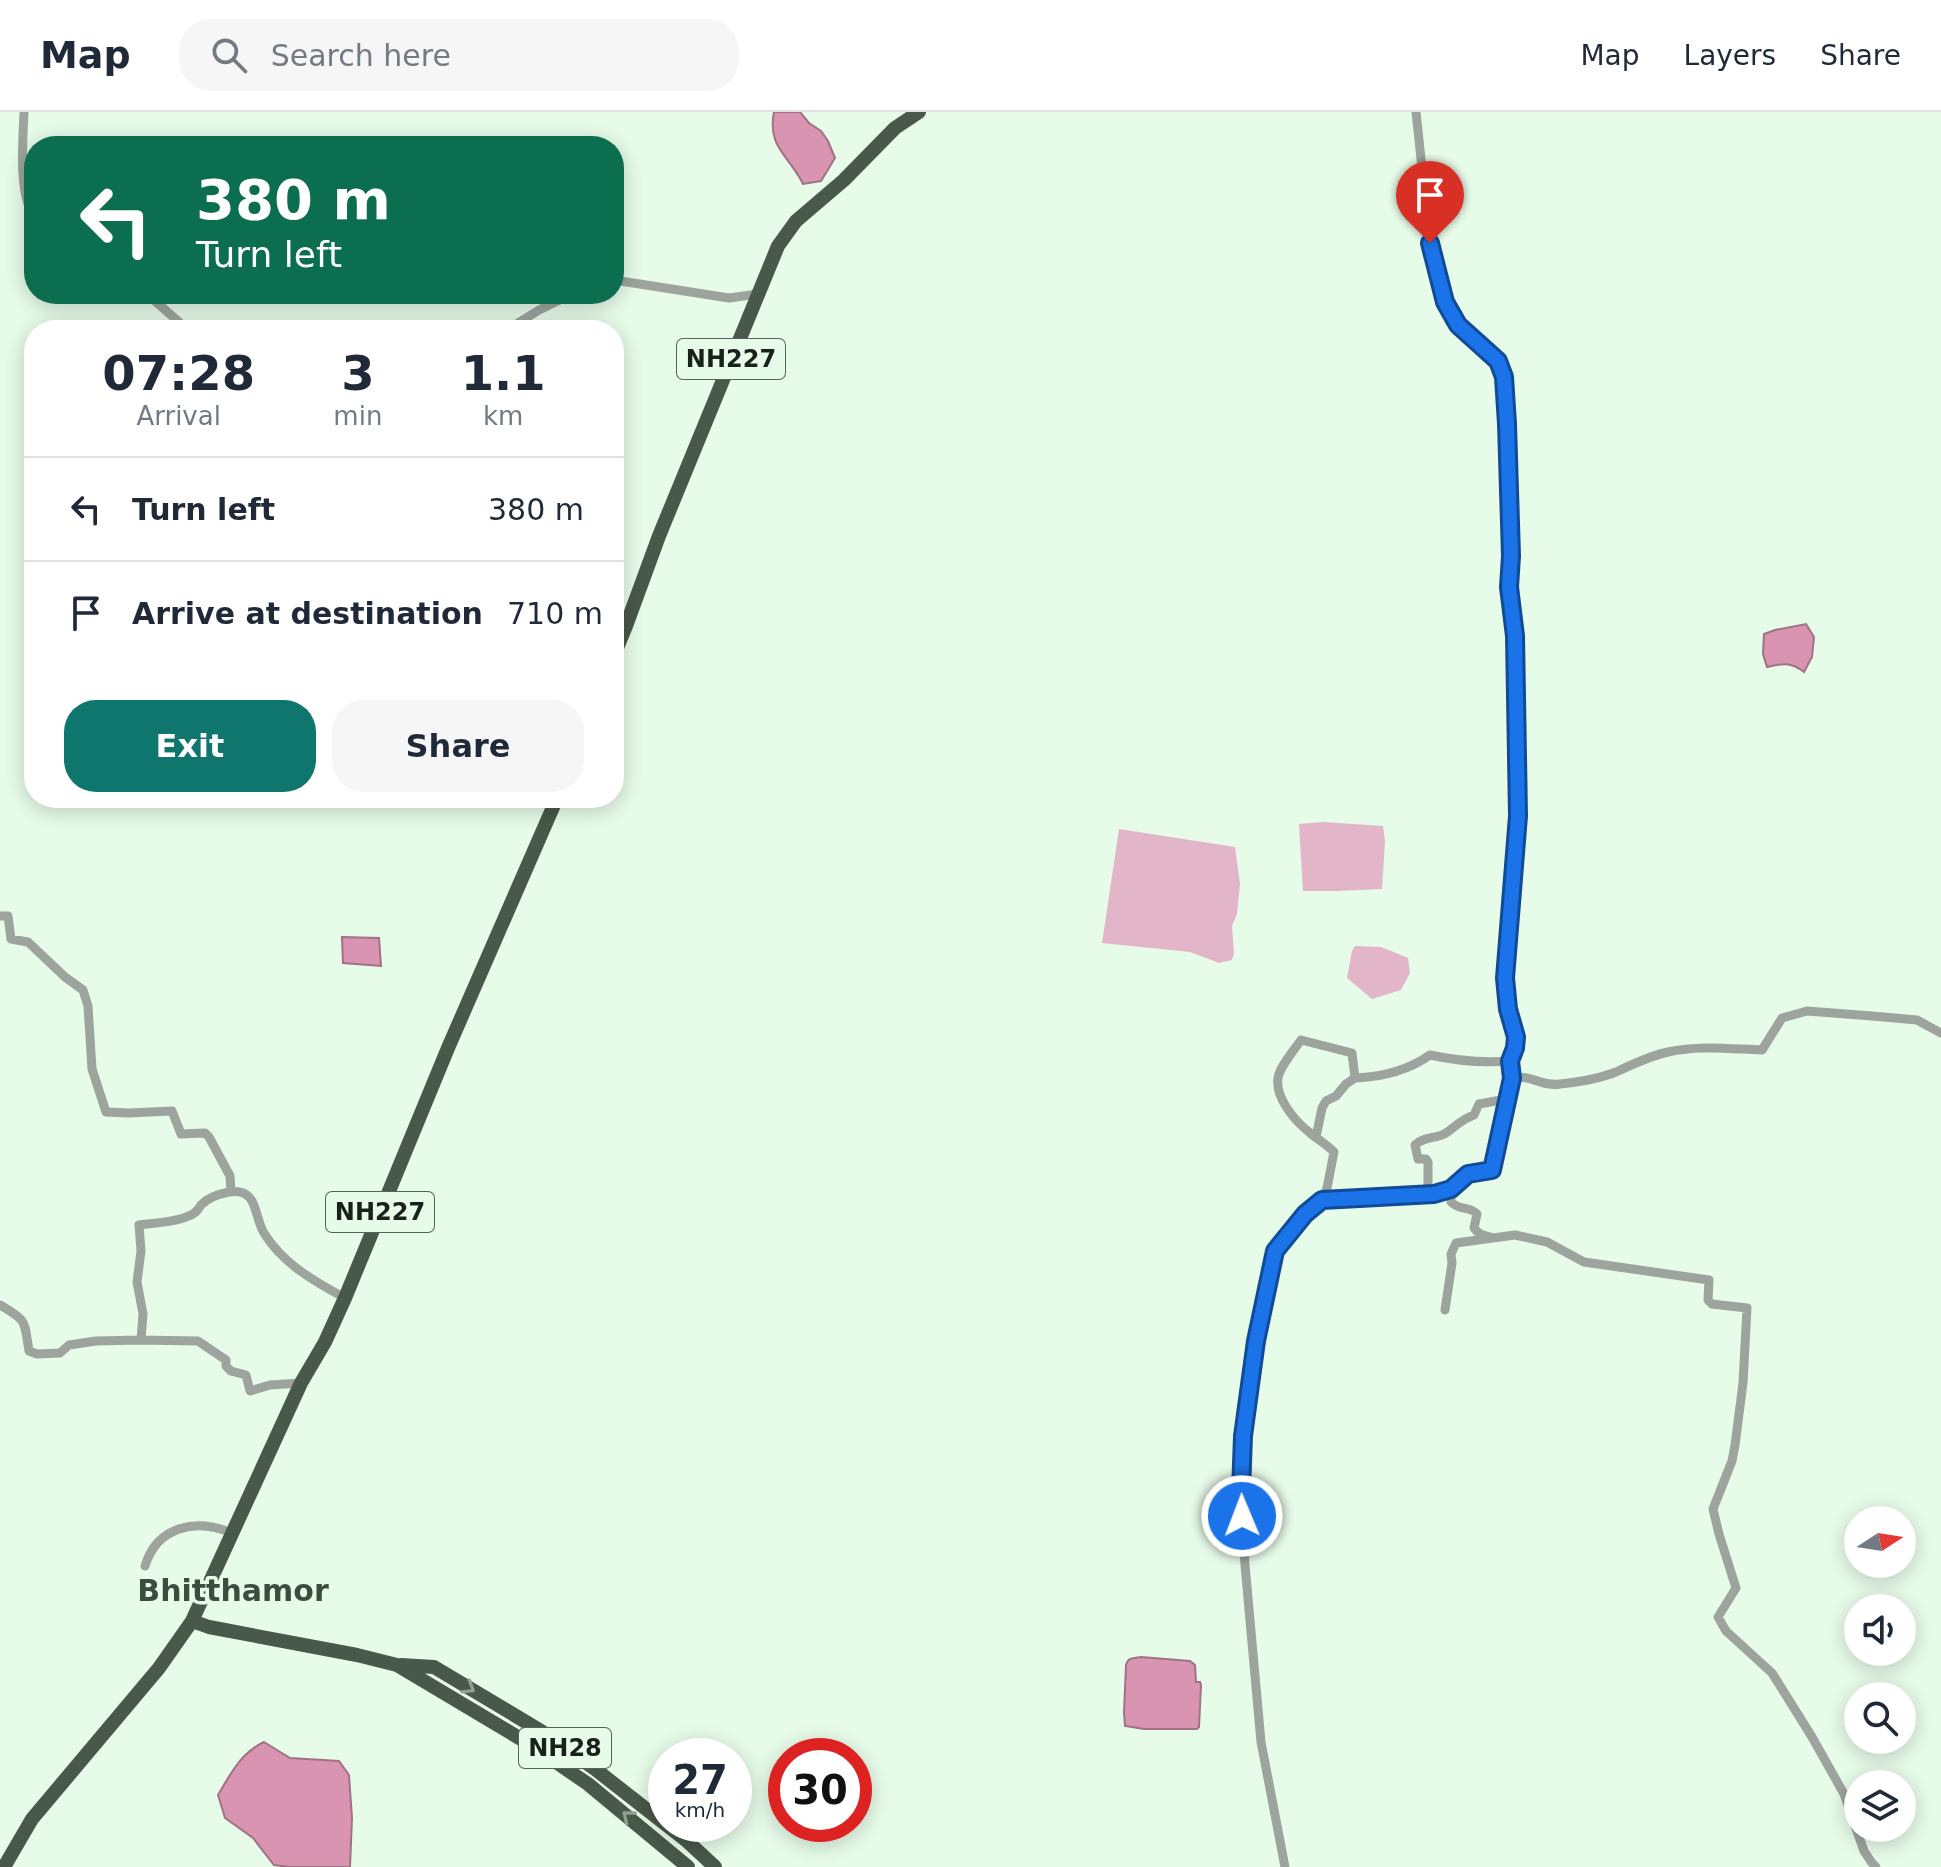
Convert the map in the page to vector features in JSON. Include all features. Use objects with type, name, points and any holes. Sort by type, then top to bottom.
[{"type":"highway","name":"NH227","points":[[624,629],[778,246],[796,221],[844,180],[895,128],[919,112]]},
{"type":"highway","name":"NH227","points":[[4,1867],[32,1819],[159,1668],[192,1621],[301,1383],[325,1342],[345,1298],[454,1034],[553,808]]},
{"type":"highway","name":"NH28","points":[[192,1621],[397,1665],[434,1667],[541,1731],[595,1769],[687,1841],[715,1867]]},
{"type":"highway","name":"NH28","points":[[397,1665],[531,1745],[588,1784],[688,1867]]},
{"type":"highway","points":[[531,1745],[541,1731]]},
{"type":"street","points":[[24,112],[24,136]]},
{"type":"street","points":[[1322,1200],[1428,1194],[1451,1189],[1468,1174],[1492,1170],[1512,1078],[1510,1061],[1516,1037],[1508,1009],[1505,978],[1518,816],[1515,636],[1509,587],[1511,556],[1504,377],[1498,361],[1458,325],[1445,302],[1430,243],[1416,112]]},
{"type":"street","points":[[624,282],[729,298],[758,294]]},
{"type":"street","points":[[158,304],[177,320]]},
{"type":"street","points":[[523,320],[551,304]]},
{"type":"street","points":[[0,916],[8,916],[11,939],[28,942],[83,990],[88,1006],[92,1069],[106,1112],[172,1111],[181,1134],[205,1133],[209,1137],[230,1176],[231,1192]]},
{"type":"street","points":[[1512,1078],[1533,1078],[1547,1085],[1561,1084],[1614,1073],[1665,1052],[1693,1048],[1762,1050],[1782,1018],[1807,1011],[1917,1020],[1941,1033]]},
{"type":"street","points":[[1285,1867],[1261,1742],[1245,1565],[1241,1492],[1243,1436],[1256,1341],[1275,1251],[1305,1214],[1322,1200],[1334,1152],[1288,1112],[1278,1077],[1301,1040],[1352,1053],[1355,1078]]},
{"type":"street","points":[[1316,1137],[1326,1101],[1355,1078],[1375,1078],[1402,1071],[1430,1055],[1453,1061],[1510,1061]]},
{"type":"street","points":[[1428,1194],[1428,1162],[1418,1159],[1415,1145],[1418,1141],[1446,1134],[1463,1118],[1474,1115],[1479,1104],[1507,1099]]},
{"type":"street","points":[[1451,1189],[1451,1202],[1458,1208],[1473,1210],[1477,1214],[1476,1232],[1496,1239]]},
{"type":"street","points":[[138,1340],[141,1340],[143,1314],[137,1282],[141,1251],[139,1225],[195,1213],[212,1196],[231,1192],[241,1191],[250,1197],[261,1229],[285,1258],[310,1279],[345,1298]]},
{"type":"street","points":[[1445,1310],[1451,1254],[1456,1243],[1515,1235],[1538,1239],[1584,1262],[1709,1280],[1708,1300],[1712,1304],[1747,1308],[1743,1383],[1735,1445],[1713,1509],[1736,1588],[1718,1617],[1726,1631],[1772,1673],[1844,1794],[1864,1851],[1876,1867]]},
{"type":"street","points":[[0,1305],[25,1322],[29,1351],[37,1354],[60,1353],[69,1345],[96,1341],[198,1341],[226,1360],[226,1366],[231,1371],[246,1375],[250,1391],[270,1385],[301,1383]]},
{"type":"street","points":[[145,1566],[148,1554],[165,1536],[188,1525],[232,1533]]},
{"type":"shaded area","points":[[774,112],[800,112],[828,141],[835,158],[821,181],[803,184],[776,143]]},
{"type":"shaded area","points":[[1806,624],[1814,637],[1812,657],[1804,672],[1787,664],[1767,667],[1763,654],[1764,634]]},
{"type":"shaded area","points":[[1323,822],[1383,826],[1382,889],[1303,891],[1299,824]]},
{"type":"shaded area","points":[[1119,829],[1235,847],[1240,884],[1237,914],[1232,926],[1232,960],[1219,963],[1190,952],[1102,943]]},
{"type":"shaded area","points":[[342,937],[379,938],[381,966],[343,963]]},
{"type":"shaded area","points":[[1355,946],[1381,947],[1408,958],[1410,973],[1401,990],[1372,999],[1347,978]]},
{"type":"shaded area","points":[[1130,1659],[1190,1661],[1195,1665],[1196,1682],[1201,1685],[1197,1729],[1125,1726],[1126,1665]]},
{"type":"shaded area","points":[[264,1742],[290,1758],[339,1761],[349,1775],[352,1818],[350,1867],[274,1865],[253,1838],[225,1818],[218,1795],[243,1758]]},
{"type":"district","name":"Bhitthamor","points":[[233,1590]]},
{"type":"route","points":[[1242,1516],[1243,1436],[1256,1341],[1275,1251],[1305,1214],[1322,1200],[1434,1194],[1451,1189],[1468,1174],[1492,1170],[1512,1078],[1510,1061],[1516,1037],[1508,1009],[1505,978],[1518,816],[1515,636],[1509,587],[1511,556],[1504,377],[1498,361],[1458,325],[1445,302],[1430,243]]}]
